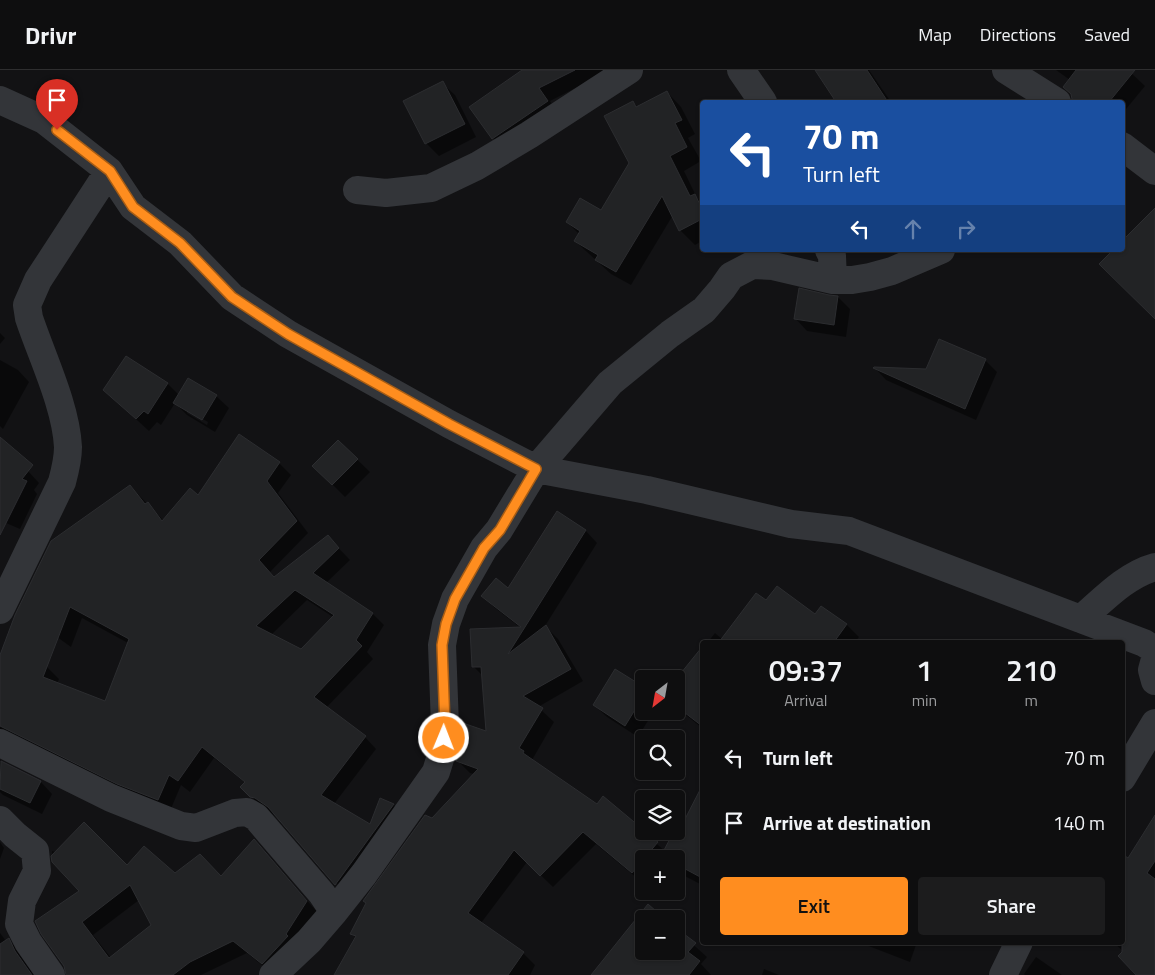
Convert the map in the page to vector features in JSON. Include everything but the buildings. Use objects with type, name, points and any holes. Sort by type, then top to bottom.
[{"type":"street","points":[[357,190],[386,192],[431,188],[477,166],[629,70]]},
{"type":"street","points":[[741,70],[762,100]]},
{"type":"street","points":[[1006,70],[1054,100]]},
{"type":"street","points":[[0,100],[44,120],[110,171],[133,207],[180,243],[232,297],[288,334],[449,424],[536,469],[647,490],[791,524],[848,531],[1152,644],[1152,670],[1155,681]]},
{"type":"street","points":[[1125,148],[1155,171]]},
{"type":"street","points":[[0,610],[62,482],[66,468],[68,448],[63,415],[28,318],[27,305],[38,280],[110,171]]},
{"type":"street","points":[[830,252],[832,256],[833,280]]},
{"type":"street","points":[[273,975],[309,941],[334,912],[364,874],[436,772],[443,750],[445,726],[442,645],[446,624],[455,599],[480,556],[500,530],[536,469],[610,383],[670,334],[704,310],[722,289],[730,276],[752,265],[783,268],[833,280],[852,280],[892,271],[936,252]]},
{"type":"street","points":[[1082,619],[1115,589],[1146,570],[1155,567]]},
{"type":"street","points":[[1125,773],[1155,723]]},
{"type":"street","points":[[0,743],[111,798],[181,826],[196,828],[235,813],[247,812],[256,817],[322,894],[334,912]]},
{"type":"street","points":[[0,820],[35,851],[37,871],[22,901],[20,924],[28,942],[51,975]]},
{"type":"street","points":[[1003,975],[1018,945]]},
{"type":"route","points":[[57,130],[110,171],[133,207],[180,243],[232,297],[288,334],[449,424],[536,469],[500,530],[484,548],[466,578],[455,599],[446,624],[442,645],[444,738]]}]
